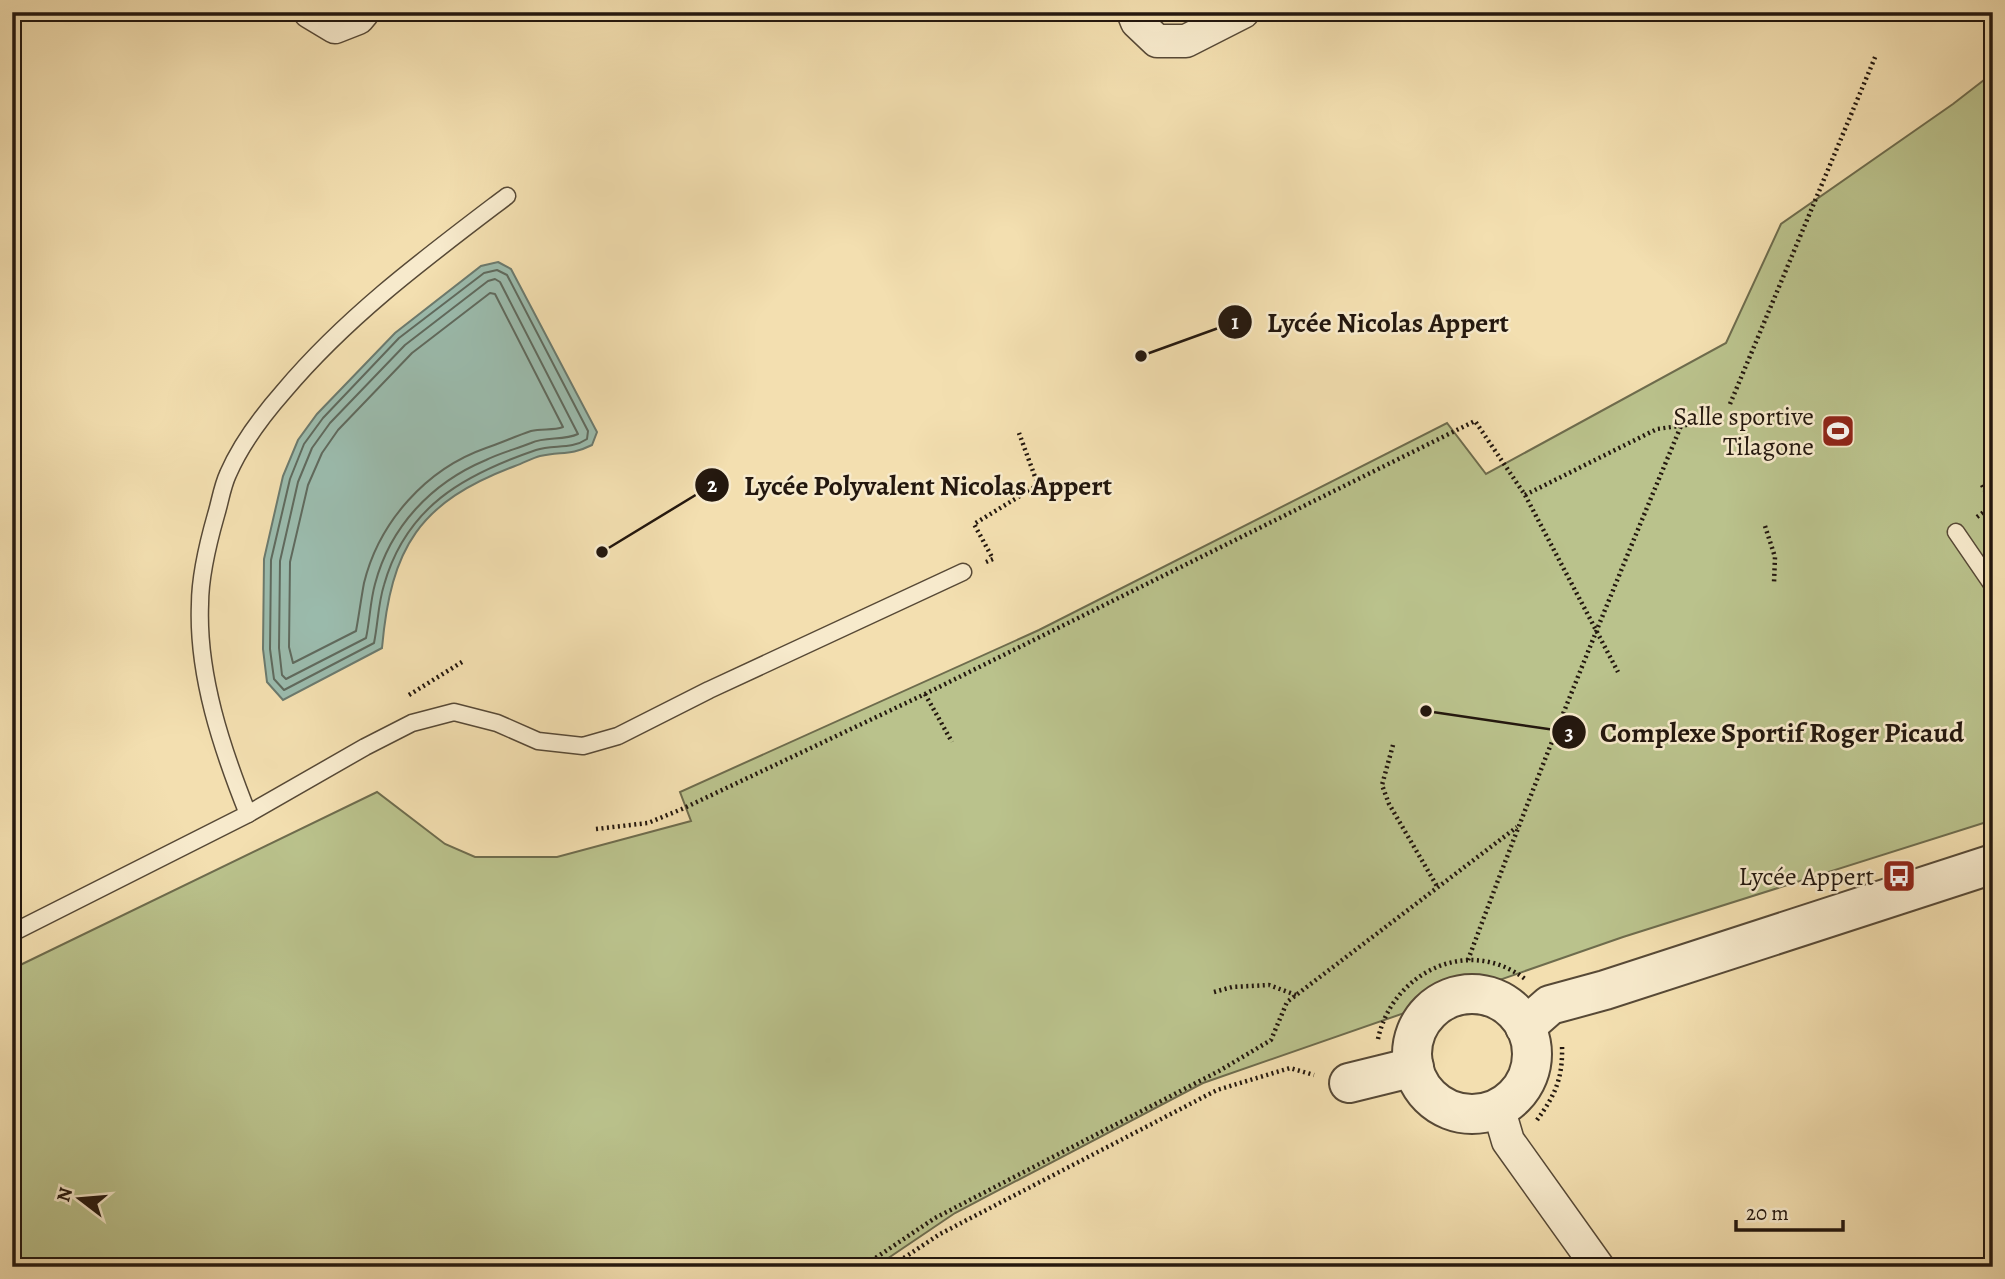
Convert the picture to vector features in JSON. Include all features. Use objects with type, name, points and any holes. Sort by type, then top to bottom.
[{"type":"street","points":[[310,12],[335,27],[358,18],[363,12]]},
{"type":"street","points":[[1133,12],[1137,22],[1157,41],[1186,41],[1243,12]]},
{"type":"street","points":[[1525,1027],[1550,1005],[1605,990],[1993,863]]},
{"type":"street","points":[[1473,994],[1497,1000],[1514,1011],[1525,1027],[1531,1054],[1527,1075],[1516,1093],[1498,1107],[1479,1113],[1464,1113],[1450,1109],[1427,1094],[1419,1082],[1380,1075],[1412,1051],[1415,1035],[1423,1019],[1430,1010],[1451,997],[1473,994]]},
{"type":"street","points":[[1498,1107],[1508,1141],[1598,1267]]},
{"type":"lane","points":[[248,814],[224,754],[213,709],[203,650],[200,603],[210,535],[228,475],[260,419],[323,348],[352,319],[422,260],[507,196]]},
{"type":"lane","points":[[1956,532],[1993,586]]},
{"type":"lane","points":[[12,933],[248,814],[412,723],[454,712],[497,723],[538,741],[583,746],[618,736],[709,690],[963,572]]},
{"type":"path","points":[[1730,404],[1876,55]]},
{"type":"path","points":[[1525,495],[1657,429],[1723,420]]},
{"type":"path","points":[[596,829],[648,823],[671,813],[925,694],[1475,421],[1525,495],[1618,672]]},
{"type":"path","points":[[1468,960],[1517,827],[1681,426]]},
{"type":"path","points":[[974,524],[1038,485],[1019,433]]},
{"type":"path","points":[[1982,485],[1993,505]]},
{"type":"path","points":[[1765,527],[1774,556],[1774,583]]},
{"type":"path","points":[[401,701],[462,662]]},
{"type":"path","points":[[925,694],[953,742]]},
{"type":"path","points":[[1393,745],[1382,785],[1389,804],[1438,888]]},
{"type":"path","points":[[862,1267],[935,1218],[1219,1071],[1271,1040],[1287,1002],[1517,827]]},
{"type":"path","points":[[890,1267],[940,1234],[1217,1090],[1290,1068],[1380,1075],[1376,1048],[1382,1021],[1395,997],[1416,978],[1440,965]]},
{"type":"path","points":[[1214,992],[1232,987],[1269,985],[1297,995]]},
{"type":"green space","points":[[1993,73],[1993,820],[1623,937],[1203,1083],[955,1213],[875,1267],[12,1267],[12,969],[377,792],[445,844],[475,857],[557,857],[691,821],[680,792],[1039,630],[1447,423],[1486,474],[1726,343],[1781,224]]},
{"type":"water","points":[[498,262],[511,269],[597,432],[592,445],[571,452],[537,457],[482,480],[455,495],[433,513],[416,533],[393,582],[382,648],[283,700],[267,682],[263,649],[264,559],[283,476],[298,440],[317,414],[395,333],[481,266]]},
{"type":"place","name":"Lycée Nicolas Appert","points":[[1141,356]]},
{"type":"place","name":"Salle sportive Tilagone","points":[[1838,431]]},
{"type":"place","name":"Lycée Polyvalent Nicolas Appert","points":[[602,552]]},
{"type":"place","name":"Complexe Sportif Roger Picaud","points":[[1426,711]]},
{"type":"place","name":"Lycée Appert","points":[[1899,876]]}]
